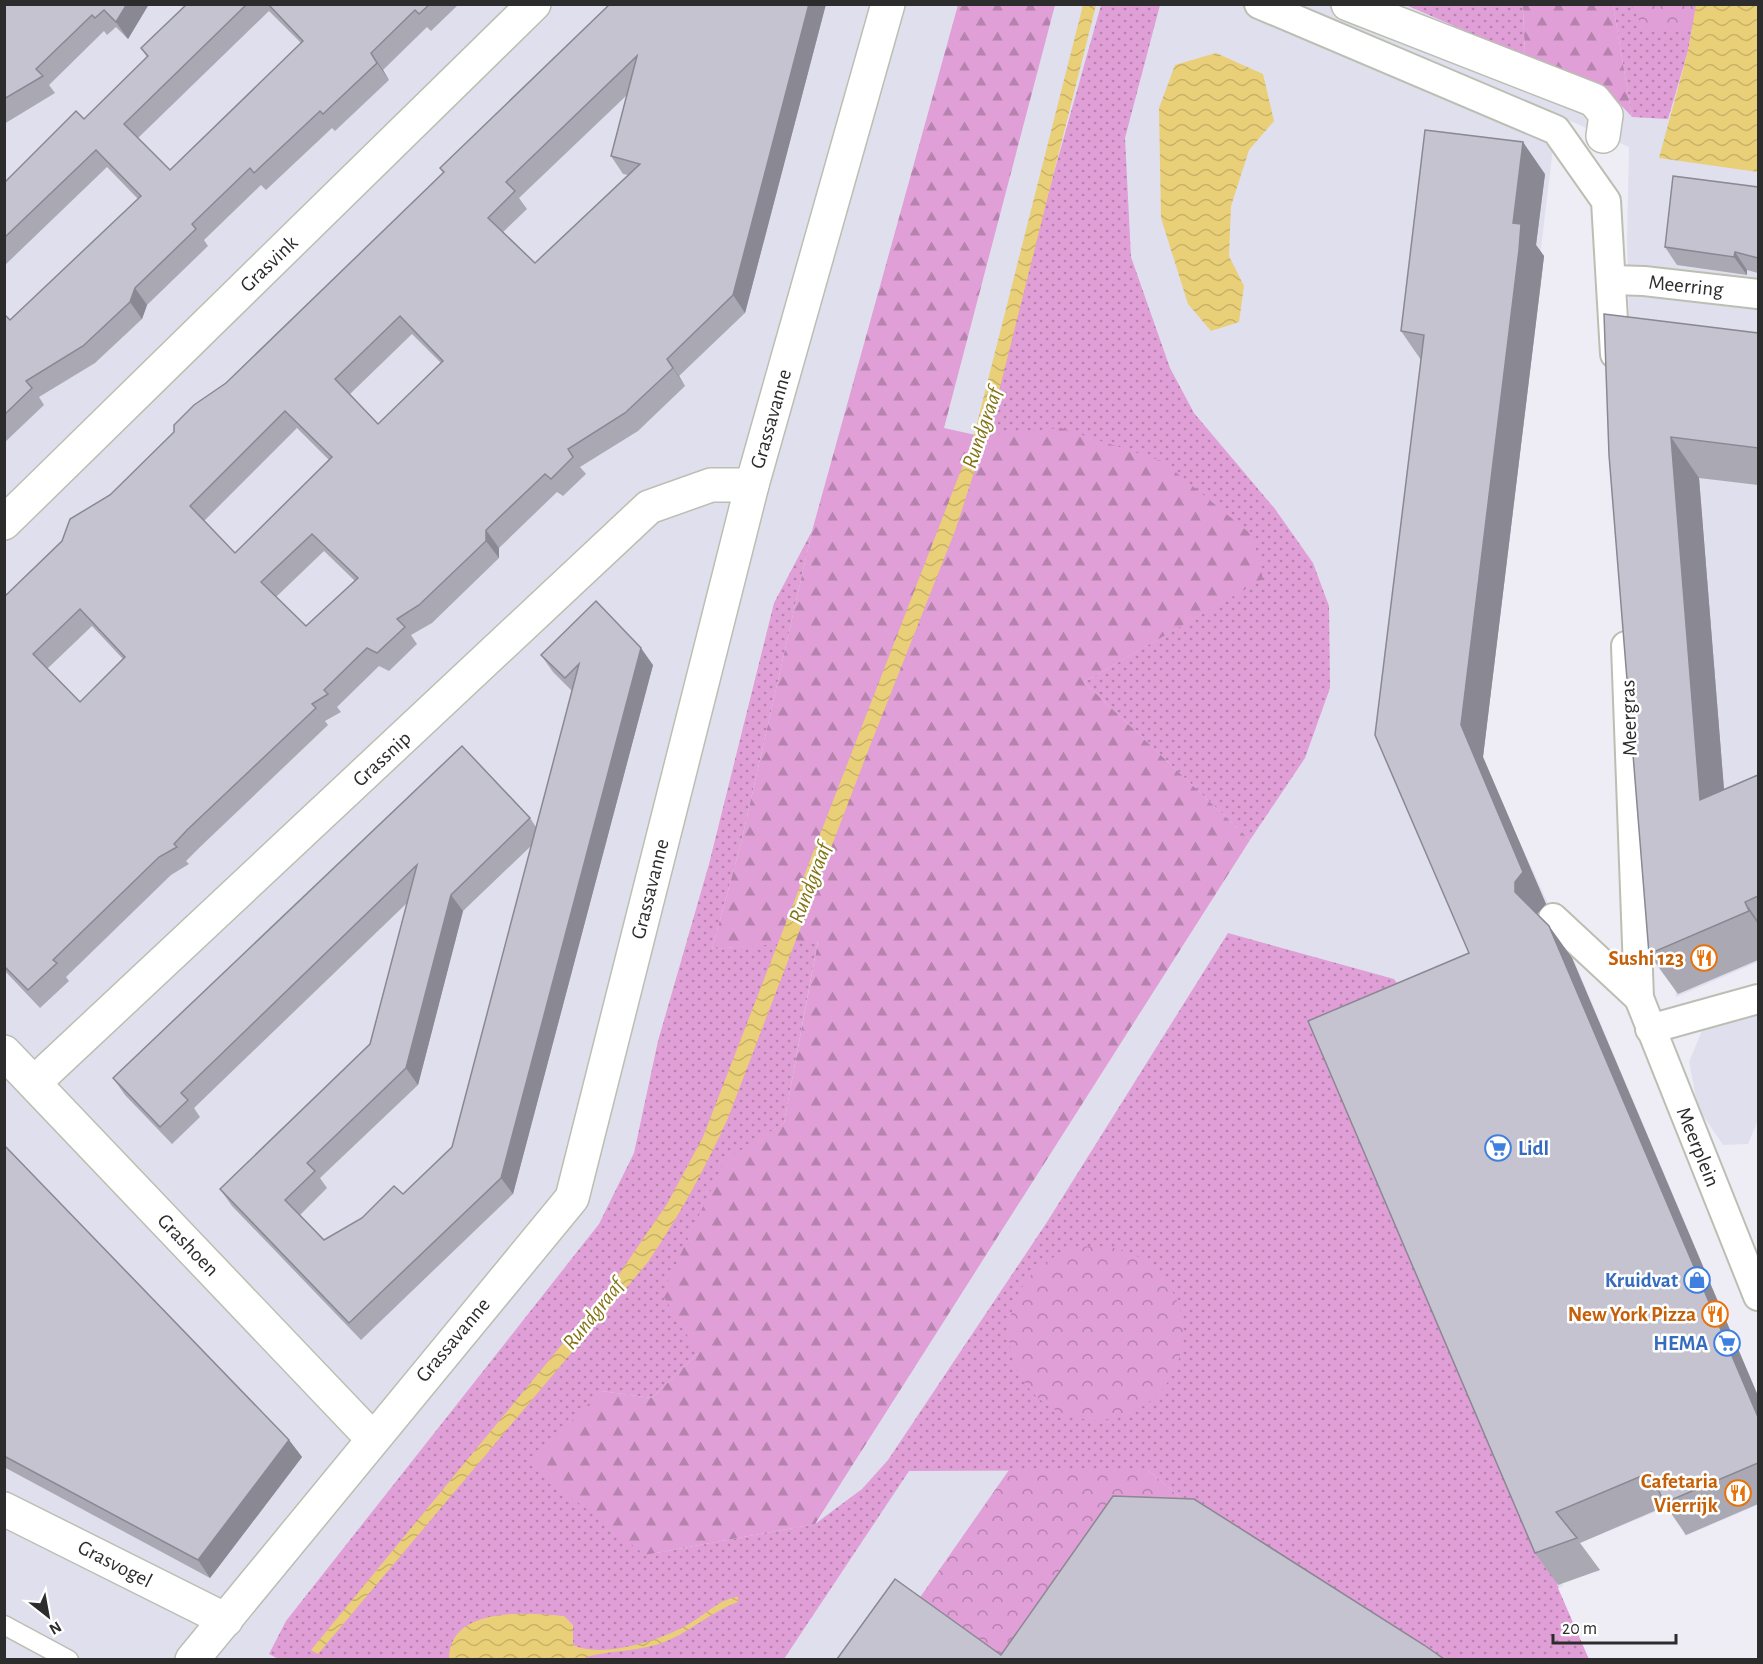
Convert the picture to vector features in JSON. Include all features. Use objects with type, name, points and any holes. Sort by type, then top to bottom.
[{"type":"street","name":"Grasvink","points":[[4,523],[534,4]]},
{"type":"street","name":"Grassavanne","points":[[192,1659],[572,1198],[752,485],[888,4]]},
{"type":"street","points":[[1260,4],[1556,130],[1606,201],[1613,280],[1616,376]]},
{"type":"street","points":[[1348,4],[1594,100],[1606,115],[1603,136]]},
{"type":"street","name":"Meerring","points":[[1613,280],[1644,281],[1758,294]]},
{"type":"street","name":"Grassnip","points":[[34,1083],[649,507],[711,485],[752,485]]},
{"type":"street","name":"Meergras","points":[[1625,615],[1639,998]]},
{"type":"street","points":[[1553,918],[1639,998]]},
{"type":"street","name":"Meerplein","points":[[1639,998],[1758,1296]]},
{"type":"street","points":[[1650,1029],[1758,999]]},
{"type":"street","name":"Grashoen","points":[[4,1053],[372,1438]]},
{"type":"street","name":"Grasvogel","points":[[4,1509],[226,1620]]},
{"type":"lane","points":[[4,1625],[69,1659]]},
{"type":"green space","points":[[958,5],[1055,5],[944,428],[980,436],[1061,428],[1162,461],[1252,535],[1263,579],[1084,682],[1250,840],[815,1524],[645,1555],[529,1464],[601,1391],[652,1398],[698,1353],[662,1294],[725,1160],[784,1123],[818,941],[712,949],[741,843],[812,531]]},
{"type":"green space","points":[[1101,5],[1160,5],[1125,138],[1131,257],[1170,368],[1194,413],[1275,509],[1313,563],[1329,606],[1330,688],[1305,758],[1250,840],[1084,682],[1262,579],[980,436]]},
{"type":"green space","points":[[1406,5],[1523,5],[1525,57]]},
{"type":"green space","points":[[1523,5],[1613,5],[1632,117],[1608,91],[1525,57]]},
{"type":"green space","points":[[1613,5],[1696,5],[1688,51],[1668,119],[1632,117]]},
{"type":"green space","points":[[1631,5],[1758,5],[1758,27],[1645,31]]},
{"type":"green space","points":[[812,531],[741,843],[712,949],[818,940],[784,1123],[725,1161],[698,1353],[652,1398],[601,1391],[645,1555],[815,1524],[862,1489],[888,1460],[1047,1222],[1228,933],[1394,979],[1419,1014],[1331,1053],[1589,1659],[1418,1659],[1212,1525],[1148,1470],[909,1471],[784,1659],[280,1660],[269,1654],[286,1621],[599,1224],[634,1153],[658,1041],[709,864],[774,603]]},
{"type":"green space","points":[[1096,1246],[1113,1247],[1129,1252],[1145,1260],[1158,1271],[1169,1284],[1177,1300],[1182,1316],[1182,1350],[1177,1366],[1169,1382],[1158,1395],[1145,1406],[1129,1414],[1113,1419],[1096,1420],[1079,1419],[1063,1414],[1047,1406],[1034,1395],[1023,1382],[1015,1366],[1010,1350],[1009,1333],[1010,1316],[1015,1300],[1023,1284],[1034,1271],[1047,1260],[1063,1252],[1079,1247]]},
{"type":"green space","points":[[1009,1470],[1148,1470],[1212,1525],[1043,1647],[988,1659],[914,1606]]},
{"type":"shaded area","points":[[1557,115],[1629,147],[1627,238],[1630,352],[1661,844],[1676,997],[1758,962],[1758,1006],[1703,1028],[1689,1062],[1698,1108],[1723,1145],[1748,1144],[1758,1120],[1758,1395],[1570,951],[1480,756]]},
{"type":"shaded area","points":[[1672,1505],[1685,1536],[1758,1505],[1758,1659],[1589,1659],[1558,1588],[1563,1586],[1551,1556],[1576,1546],[1596,1572],[1600,1570],[1580,1543]]},
{"type":"water","name":"Rundgraaf","points":[[1083,5],[1096,5],[994,411],[955,531],[728,1118],[681,1210],[648,1262],[318,1654],[311,1650],[615,1280],[667,1204],[703,1137],[973,439]]},
{"type":"water","points":[[1696,5],[1758,5],[1758,172],[1659,158],[1688,51]]},
{"type":"water","points":[[1216,53],[1263,74],[1274,121],[1249,150],[1231,206],[1229,256],[1244,286],[1239,322],[1211,331],[1188,304],[1161,218],[1159,108],[1175,65]]},
{"type":"water","points":[[738,1597],[738,1602],[718,1611],[670,1640],[649,1647],[581,1659],[449,1659],[453,1642],[462,1629],[476,1621],[494,1616],[532,1614],[564,1616],[573,1625],[573,1645],[585,1649],[616,1649],[664,1636],[689,1624],[718,1604]]},
{"type":"building","points":[[4,4],[127,4],[116,22],[104,10],[95,18],[92,15],[36,69],[43,76],[4,99]]},
{"type":"building","points":[[187,4],[247,4],[124,124],[170,170],[303,41],[268,4],[430,4],[419,14],[415,10],[371,53],[377,63],[323,114],[320,111],[254,173],[250,168],[192,224],[196,229],[135,288],[130,302],[83,346],[26,381],[32,388],[4,415],[4,314],[10,320],[141,196],[96,150],[4,238],[4,183],[76,111],[84,119],[148,56],[141,48]]},
{"type":"building","points":[[610,4],[809,4],[733,295],[667,359],[673,368],[625,413],[568,449],[573,457],[551,479],[545,474],[486,530],[486,541],[419,605],[397,619],[405,627],[377,653],[367,648],[324,690],[328,694],[312,704],[316,708],[187,830],[174,844],[177,847],[159,857],[53,960],[57,963],[28,990],[4,966],[4,597],[62,541],[70,519],[110,495],[174,432],[174,425],[194,405],[226,383],[444,172],[440,168]],"holes":[[[637,56],[611,156],[640,164],[535,263],[488,218],[515,191],[506,182]],[[400,316],[443,361],[378,424],[335,379]],[[285,411],[332,457],[235,553],[190,506]],[[312,534],[358,578],[306,626],[261,582]],[[80,609],[125,657],[80,702],[33,654]]]},
{"type":"building","points":[[1425,130],[1523,142],[1513,223],[1521,224],[1519,250],[1461,725],[1523,872],[1515,882],[1515,892],[1549,926],[1758,1417],[1758,1463],[1664,1503],[1651,1472],[1556,1512],[1577,1538],[1535,1553],[1308,1021],[1469,953],[1375,735],[1424,335],[1401,331]]},
{"type":"building","points":[[1673,176],[1758,187],[1758,258],[1735,252],[1734,257],[1665,247]]},
{"type":"building","points":[[1604,314],[1758,333],[1758,448],[1671,437],[1700,800],[1758,775],[1758,896],[1745,902],[1749,911],[1649,954],[1609,455]]},
{"type":"building","points":[[596,601],[641,648],[501,1178],[349,1323],[220,1189],[370,1044],[417,865],[181,1093],[188,1100],[160,1127],[113,1078],[462,746],[530,818],[451,895],[406,1068],[307,1163],[315,1171],[285,1200],[324,1240],[362,1218],[394,1186],[403,1194],[452,1147],[579,664],[565,678],[541,655]]},
{"type":"building","points":[[4,1145],[289,1440],[198,1560],[4,1456]]},
{"type":"building","points":[[1113,1496],[1194,1499],[1444,1659],[837,1659],[895,1579],[1001,1655]]},
{"type":"place","name":"Sushi 123","points":[[1704,958]]},
{"type":"place","name":"Lidl","points":[[1498,1148]]},
{"type":"place","name":"Kruidvat","points":[[1697,1280]]},
{"type":"place","name":"New York Pizza","points":[[1715,1314]]},
{"type":"place","name":"HEMA","points":[[1727,1343]]},
{"type":"place","name":"Cafetaria Vierrijk","points":[[1738,1493]]}]
